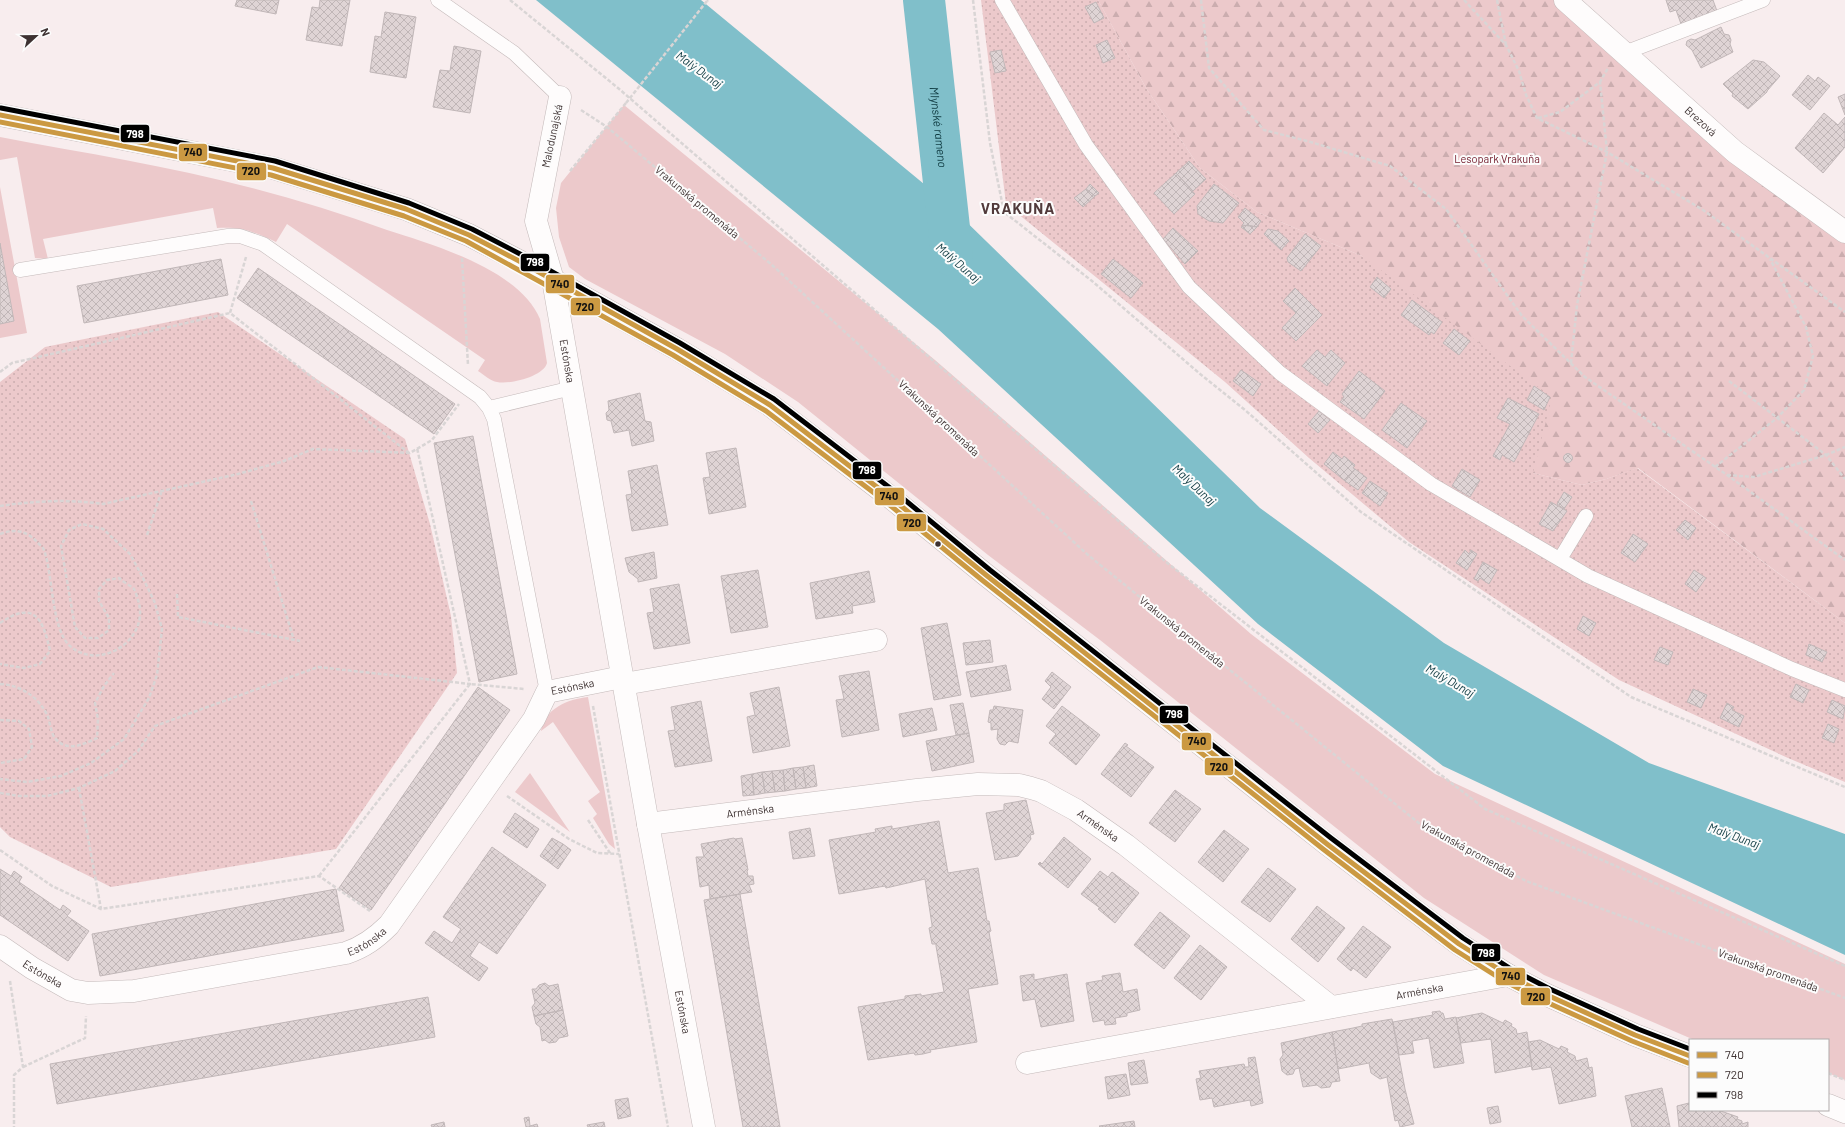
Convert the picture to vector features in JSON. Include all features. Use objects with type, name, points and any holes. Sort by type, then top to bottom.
[{"type":"street","name":"Brezová","points":[[1565,0],[1734,152],[1845,232]]},
{"type":"street","name":"Malodunajská","points":[[553,280],[536,221],[560,97]]},
{"type":"street","points":[[0,114],[273,168],[406,209],[482,241],[677,349],[770,405],[883,492],[986,575],[1416,913],[1459,944],[1508,975],[1592,1016],[1689,1056]]},
{"type":"street","name":"Estónska","points":[[553,280],[648,824],[704,1127]]},
{"type":"street","name":"Estónska","points":[[2,947],[32,968],[71,990],[88,993],[134,991],[346,953],[370,942],[389,924],[534,719],[547,692],[876,640]]},
{"type":"street","name":"Arménska","points":[[648,824],[917,790],[978,784],[1018,785],[1031,788],[1041,791],[1076,810],[1126,845],[1331,1007]]},
{"type":"street","name":"Arménska","points":[[1027,1063],[1508,975]]},
{"type":"street","points":[[1829,1105],[1845,1112]]},
{"type":"lane","name":"Malodunajská","points":[[438,0],[514,53],[560,97]]},
{"type":"lane","points":[[1002,0],[1086,145],[1189,287],[1280,373],[1431,484],[1588,576],[1792,669],[1845,690]]},
{"type":"lane","points":[[1622,51],[1763,0]]},
{"type":"lane","points":[[20,270],[228,236],[251,239],[263,244],[480,397],[489,408],[494,420],[547,692]]},
{"type":"lane","points":[[489,408],[572,388]]},
{"type":"lane","points":[[1560,559],[1586,516]]},
{"type":"path","points":[[510,0],[618,88],[1166,562],[1485,808],[1845,966]]},
{"type":"path","points":[[606,127],[708,0]]},
{"type":"path","points":[[974,0],[990,143],[1004,212],[1092,281],[1199,373],[1245,410],[1361,512],[1473,589],[1631,697],[1845,787]]},
{"type":"path","points":[[1201,0],[1209,68],[1264,130],[1307,141],[1390,166],[1446,209],[1522,316],[1585,378],[1727,475],[1845,560]]},
{"type":"path","points":[[1464,0],[1506,45]]},
{"type":"path","points":[[1497,0],[1506,45],[1519,71],[1526,95],[1538,118],[1607,152],[1704,210],[1845,312]]},
{"type":"path","points":[[1538,118],[1560,112],[1600,82],[1622,51]]},
{"type":"path","points":[[1571,364],[1577,305],[1607,152],[1600,82]]},
{"type":"path","name":"Vrakunská promenáda","points":[[560,97],[606,127],[772,265],[1088,555],[1420,824],[1526,881],[1845,998]]},
{"type":"path","points":[[230,313],[251,239]]},
{"type":"path","points":[[0,506],[24,502],[86,501],[102,504],[238,474],[284,461],[313,449],[410,453],[432,440],[470,389],[462,251]]},
{"type":"path","points":[[1715,467],[1776,418],[1804,390],[1813,356],[1806,327],[1768,257]]},
{"type":"path","points":[[0,372],[12,363],[230,313]]},
{"type":"path","points":[[230,313],[410,453]]},
{"type":"path","points":[[1728,381],[1826,455],[1845,479]]},
{"type":"path","points":[[1727,475],[1754,477],[1826,455],[1845,447]]},
{"type":"path","points":[[417,448],[470,684]]},
{"type":"path","points":[[147,535],[162,490]]},
{"type":"path","points":[[251,501],[294,640]]},
{"type":"path","points":[[0,534],[17,531],[30,534],[44,549],[60,633],[70,646],[84,654],[104,655],[127,644],[139,626],[140,606],[134,589],[119,578],[107,580],[99,588],[99,601],[109,618],[109,630],[98,638],[85,638],[75,627],[60,546],[69,530],[82,524],[103,529],[130,554],[155,603],[162,629],[157,675],[149,698],[124,738],[91,763],[61,776],[27,782],[0,779]]},
{"type":"path","points":[[177,594],[178,617],[300,641]]},
{"type":"path","points":[[0,623],[18,613],[31,613],[41,621],[50,651],[40,664],[24,668],[0,664]]},
{"type":"path","points":[[0,793],[19,796],[47,796],[79,788],[115,771],[138,751],[155,726],[318,667],[547,692]]},
{"type":"path","points":[[0,684],[6,684],[28,693],[39,701],[47,715],[55,738],[66,746],[81,746],[97,738],[98,719],[95,703],[104,686],[114,673]]},
{"type":"path","points":[[319,876],[470,684]]},
{"type":"path","points":[[590,684],[668,1127]]},
{"type":"path","points":[[0,720],[18,721],[29,728],[32,747],[24,759],[0,763]]},
{"type":"path","points":[[488,784],[569,839],[597,853],[619,854]]},
{"type":"path","points":[[79,788],[101,909]]},
{"type":"path","points":[[588,820],[610,853]]},
{"type":"path","points":[[0,850],[52,886],[101,909],[319,876],[389,924]]},
{"type":"path","points":[[2,947],[13,994],[23,1067]]},
{"type":"path","points":[[14,1127],[14,1075],[23,1067],[85,1038],[88,993]]},
{"type":"path","points":[[1829,1073],[1845,1080]]},
{"type":"green space","points":[[981,0],[1098,0],[1146,88],[1200,168],[1257,212],[1362,256],[1552,397],[1533,473],[1582,485],[1606,479],[1637,468],[1845,623],[1845,782],[1788,758],[1619,680],[1409,542],[1309,458],[1225,382],[1006,204]]},
{"type":"green space","name":"Lesopark Vrakuňa","points":[[1098,0],[1559,0],[1845,242],[1845,623],[1638,468],[1606,479],[1582,485],[1533,473],[1362,256],[1257,212],[1200,168],[1146,88]]},
{"type":"green space","points":[[624,105],[935,360],[1251,634],[1435,774],[1845,964],[1845,1080],[1829,1073],[1829,1039],[1692,1039],[1544,975],[1424,898],[1100,640],[988,555],[798,402],[725,354],[585,279],[569,267],[559,237],[556,208],[561,183]]},
{"type":"green space","points":[[0,137],[158,166],[221,180],[303,202],[451,252],[495,273],[514,287],[530,302],[540,319],[547,363],[545,368],[533,376],[518,381],[503,383],[492,380],[478,371],[485,360],[287,224],[276,242],[247,230],[217,228],[213,208],[43,239],[48,259],[35,258],[17,157],[0,160]]},
{"type":"green space","points":[[0,187],[27,333],[0,338]]},
{"type":"green space","points":[[218,312],[405,439],[430,524],[451,616],[457,673],[336,849],[111,887],[10,837],[0,827],[0,382],[45,347]]},
{"type":"green space","points":[[588,697],[615,849],[609,844],[593,818],[597,814],[588,801],[600,792],[553,722],[541,731],[543,723],[547,717],[558,706],[573,700]]},
{"type":"green space","points":[[530,773],[570,832],[515,792]]},
{"type":"water","name":"Malý Dunaj","points":[[536,0],[701,0],[947,203],[1260,508],[1444,643],[1649,763],[1845,834],[1845,955],[1443,766],[1258,624],[938,329]]},
{"type":"building","points":[[237,0],[279,0],[276,14],[235,6]]},
{"type":"building","points":[[320,0],[350,0],[342,46],[306,40],[312,7],[319,8]]},
{"type":"building","points":[[1666,0],[1713,0],[1717,11],[1681,24],[1676,10],[1670,12]]},
{"type":"building","points":[[1096,2],[1104,18],[1094,23],[1085,7]]},
{"type":"building","points":[[385,12],[416,17],[406,78],[370,72],[375,36],[381,37]]},
{"type":"building","points":[[1721,27],[1724,34],[1729,35],[1733,52],[1701,68],[1692,50],[1686,45],[1687,41],[1691,39],[1695,40]]},
{"type":"building","points":[[1107,40],[1115,58],[1103,63],[1096,45]]},
{"type":"building","points":[[454,46],[481,51],[470,113],[433,107],[440,70],[450,71]]},
{"type":"building","points":[[1001,50],[1006,71],[995,73],[990,52]]},
{"type":"building","points":[[1753,60],[1764,62],[1780,76],[1767,92],[1748,109],[1732,96],[1733,94],[1723,84]]},
{"type":"building","points":[[1808,75],[1815,81],[1818,77],[1830,86],[1810,110],[1792,95]]},
{"type":"building","points":[[1845,94],[1845,115],[1838,97]]},
{"type":"building","points":[[1824,113],[1838,125],[1845,117],[1845,147],[1823,173],[1795,148]]},
{"type":"building","points":[[1189,161],[1206,179],[1193,191],[1176,173]]},
{"type":"building","points":[[1176,173],[1195,194],[1174,214],[1154,193]]},
{"type":"building","points":[[1090,184],[1099,193],[1095,196],[1086,189]]},
{"type":"building","points":[[1214,184],[1239,203],[1223,223],[1209,221],[1198,214],[1197,206]]},
{"type":"building","points":[[1086,189],[1095,196],[1083,207],[1074,198]]},
{"type":"building","points":[[1245,208],[1261,221],[1257,227],[1242,225],[1244,223],[1238,217]]},
{"type":"building","points":[[1247,225],[1257,227],[1250,234],[1241,227]]},
{"type":"building","points":[[1173,228],[1198,251],[1185,264],[1163,239]]},
{"type":"building","points":[[1268,229],[1278,231],[1289,241],[1281,250],[1264,234]]},
{"type":"building","points":[[1305,234],[1321,246],[1301,271],[1288,262],[1287,258]]},
{"type":"building","points":[[0,243],[14,321],[0,324]]},
{"type":"building","points":[[221,259],[228,295],[84,323],[77,286]]},
{"type":"building","points":[[1113,259],[1143,283],[1131,298],[1101,274]]},
{"type":"building","points":[[258,268],[455,404],[434,434],[237,298]]},
{"type":"building","points":[[1377,277],[1391,289],[1384,298],[1370,287]]},
{"type":"building","points":[[1295,288],[1322,315],[1296,341],[1282,328],[1296,313],[1283,301]]},
{"type":"building","points":[[1412,300],[1442,322],[1434,334],[1431,332],[1429,335],[1401,315]]},
{"type":"building","points":[[1454,329],[1470,341],[1459,355],[1443,343]]},
{"type":"building","points":[[1317,350],[1325,357],[1331,350],[1345,363],[1327,386],[1302,366]]},
{"type":"building","points":[[1241,370],[1261,384],[1253,396],[1233,381]]},
{"type":"building","points":[[1359,371],[1385,391],[1364,419],[1340,402],[1344,397],[1342,394]]},
{"type":"building","points":[[1534,386],[1550,397],[1544,410],[1527,400]]},
{"type":"building","points":[[640,393],[645,421],[651,422],[654,441],[632,446],[629,430],[614,433],[611,421],[607,420],[606,413],[609,410],[608,401]]},
{"type":"building","points":[[1508,398],[1539,414],[1514,462],[1502,455],[1500,460],[1493,456],[1510,424],[1497,418]]},
{"type":"building","points":[[1401,403],[1427,421],[1407,448],[1382,430]]},
{"type":"building","points":[[1319,411],[1330,420],[1318,433],[1308,424]]},
{"type":"building","points":[[473,436],[517,674],[479,682],[434,443]]},
{"type":"building","points":[[736,448],[746,507],[709,514],[703,478],[710,477],[706,453]]},
{"type":"building","points":[[1333,452],[1342,459],[1344,456],[1355,465],[1353,468],[1355,469],[1345,481],[1324,464]]},
{"type":"building","points":[[1568,453],[1573,458],[1568,463],[1563,458]]},
{"type":"building","points":[[657,465],[668,525],[632,531],[626,495],[632,494],[628,471]]},
{"type":"building","points":[[1355,469],[1367,478],[1358,490],[1345,481]]},
{"type":"building","points":[[1462,469],[1480,480],[1470,497],[1452,486]]},
{"type":"building","points":[[1370,481],[1388,493],[1380,506],[1362,493]]},
{"type":"building","points":[[1564,492],[1572,497],[1564,509],[1557,504]]},
{"type":"building","points":[[1551,502],[1567,511],[1553,531],[1539,524]]},
{"type":"building","points":[[1685,520],[1696,528],[1688,540],[1676,530]]},
{"type":"building","points":[[1633,534],[1648,544],[1635,562],[1621,553]]},
{"type":"building","points":[[1465,550],[1469,554],[1471,550],[1477,554],[1467,570],[1456,563]]},
{"type":"building","points":[[654,552],[657,578],[638,582],[638,579],[629,572],[625,558]]},
{"type":"building","points":[[1483,562],[1497,570],[1489,584],[1480,578],[1478,581],[1474,579]]},
{"type":"building","points":[[758,570],[768,627],[731,633],[721,576]]},
{"type":"building","points":[[1694,570],[1706,578],[1696,592],[1685,584]]},
{"type":"building","points":[[869,571],[875,602],[852,606],[853,613],[816,619],[810,583]]},
{"type":"building","points":[[679,584],[690,643],[654,649],[647,613],[654,612],[650,589]]},
{"type":"building","points":[[1583,616],[1596,623],[1589,636],[1577,629]]},
{"type":"building","points":[[947,623],[961,695],[934,700],[921,628]]},
{"type":"building","points":[[990,640],[993,662],[966,665],[963,643]]},
{"type":"building","points":[[1809,644],[1827,652],[1822,662],[1806,655]]},
{"type":"building","points":[[1660,647],[1673,652],[1668,665],[1654,660]]},
{"type":"building","points":[[1006,665],[1011,690],[971,697],[966,672]]},
{"type":"building","points":[[869,671],[879,730],[842,737],[836,700],[844,699],[839,676]]},
{"type":"building","points":[[1052,672],[1071,687],[1054,709],[1042,699],[1051,687],[1045,681]]},
{"type":"building","points":[[1796,684],[1809,690],[1803,703],[1790,697]]},
{"type":"building","points":[[478,687],[510,710],[371,910],[339,888]]},
{"type":"building","points":[[779,687],[790,746],[753,753],[747,717],[755,715],[750,693]]},
{"type":"building","points":[[1693,689],[1707,695],[1701,708],[1687,702]]},
{"type":"building","points":[[1832,700],[1845,706],[1843,719],[1827,712]]},
{"type":"building","points":[[701,701],[712,761],[675,767],[668,731],[675,730],[671,707]]},
{"type":"building","points":[[963,703],[969,733],[956,735],[950,705]]},
{"type":"building","points":[[1727,703],[1734,707],[1732,710],[1744,716],[1739,727],[1720,718]]},
{"type":"building","points":[[994,706],[1023,710],[1018,743],[1009,741],[1005,745],[1000,744],[997,739],[998,729],[991,730],[991,723],[988,722],[990,710],[993,710]]},
{"type":"building","points":[[1062,706],[1100,735],[1076,765],[1049,743],[1056,734],[1046,726]]},
{"type":"building","points":[[932,708],[937,730],[903,737],[899,714]]},
{"type":"building","points":[[1828,724],[1839,729],[1834,743],[1822,738]]},
{"type":"building","points":[[969,733],[974,762],[932,771],[926,741]]},
{"type":"building","points":[[1125,743],[1128,745],[1126,746],[1154,767],[1131,797],[1101,774]]},
{"type":"building","points":[[814,765],[817,786],[806,788],[803,767]]},
{"type":"building","points":[[803,767],[806,788],[796,789],[793,768]]},
{"type":"building","points":[[793,768],[796,789],[785,791],[783,770]]},
{"type":"building","points":[[783,770],[785,791],[775,792],[772,771]]},
{"type":"building","points":[[772,771],[775,792],[765,793],[762,772]]},
{"type":"building","points":[[762,772],[765,793],[754,795],[752,774]]},
{"type":"building","points":[[752,774],[754,795],[743,796],[741,776]]},
{"type":"building","points":[[1175,790],[1201,809],[1175,842],[1149,823]]},
{"type":"building","points":[[1026,800],[1034,834],[1030,835],[1031,839],[1018,856],[995,860],[986,813],[1004,810],[1004,804]]},
{"type":"building","points":[[515,813],[539,829],[527,848],[503,832]]},
{"type":"building","points":[[939,821],[948,873],[978,868],[987,921],[989,921],[991,931],[989,932],[998,984],[968,989],[977,1042],[930,1050],[931,1052],[923,1054],[915,1055],[914,1053],[868,1060],[858,1007],[905,999],[905,996],[921,994],[921,996],[944,992],[936,944],[932,944],[929,928],[932,927],[932,925],[925,879],[886,888],[885,886],[839,894],[829,840],[876,832],[875,829],[892,826],[892,829]]},
{"type":"building","points":[[810,828],[815,856],[793,859],[789,832]]},
{"type":"building","points":[[1224,830],[1249,849],[1223,882],[1198,862]]},
{"type":"building","points":[[1064,837],[1091,859],[1068,888],[1038,864],[1040,862],[1042,864]]},
{"type":"building","points":[[552,838],[563,844],[550,863],[540,856]]},
{"type":"building","points":[[742,838],[748,876],[753,876],[754,884],[749,885],[752,892],[710,899],[709,885],[700,887],[696,857],[704,857],[701,844]]},
{"type":"building","points":[[563,844],[571,850],[558,869],[550,863]]},
{"type":"building","points":[[492,847],[546,885],[497,954],[479,942],[470,956],[488,968],[479,981],[425,943],[434,931],[452,943],[461,929],[443,917]]},
{"type":"building","points":[[1268,868],[1296,889],[1270,922],[1241,902]]},
{"type":"building","points":[[0,869],[11,876],[14,871],[22,877],[19,882],[60,910],[63,905],[71,911],[67,916],[89,931],[68,961],[0,915]]},
{"type":"building","points":[[1100,871],[1108,877],[1112,872],[1139,893],[1115,923],[1098,909],[1100,908],[1081,894]]},
{"type":"building","points":[[336,889],[344,931],[100,976],[92,934]]},
{"type":"building","points":[[740,894],[780,1127],[743,1127],[704,900]]},
{"type":"building","points":[[1317,906],[1345,928],[1318,962],[1291,939]]},
{"type":"building","points":[[1160,912],[1190,936],[1164,969],[1134,945]]},
{"type":"building","points":[[1363,926],[1391,947],[1366,978],[1353,968],[1351,971],[1337,959]]},
{"type":"building","points":[[1200,945],[1227,967],[1201,1000],[1174,978]]},
{"type":"building","points":[[1120,973],[1123,992],[1137,989],[1140,1010],[1127,1013],[1127,1016],[1115,1018],[1116,1024],[1105,1025],[1104,1020],[1093,1022],[1086,983],[1103,980],[1102,976]]},
{"type":"building","points":[[1034,974],[1034,980],[1067,974],[1074,1021],[1041,1027],[1035,999],[1023,1001],[1020,976]]},
{"type":"building","points":[[545,983],[549,986],[558,984],[563,1010],[534,1016],[532,1007],[535,1003],[532,989],[536,989],[539,985]]},
{"type":"building","points":[[428,997],[435,1037],[57,1104],[50,1064]]},
{"type":"building","points":[[563,1010],[568,1036],[559,1038],[556,1042],[549,1043],[545,1040],[542,1041],[540,1027],[536,1024],[534,1016]]},
{"type":"building","points":[[1440,1011],[1443,1013],[1445,1019],[1456,1017],[1464,1063],[1434,1068],[1429,1038],[1412,1041],[1414,1053],[1399,1055],[1393,1022],[1433,1015],[1432,1012]]},
{"type":"building","points":[[1482,1013],[1503,1023],[1505,1020],[1512,1024],[1511,1026],[1516,1029],[1517,1034],[1527,1032],[1532,1066],[1495,1073],[1491,1039],[1461,1043],[1456,1018]]},
{"type":"building","points":[[1392,1019],[1405,1089],[1414,1124],[1400,1127],[1398,1120],[1395,1121],[1387,1077],[1380,1079],[1371,1073],[1369,1063],[1338,1069],[1332,1032],[1362,1026],[1362,1024]]},
{"type":"building","points":[[1332,1032],[1340,1081],[1332,1082],[1330,1087],[1321,1088],[1317,1085],[1303,1087],[1299,1068],[1295,1069],[1293,1074],[1287,1075],[1282,1071],[1280,1059],[1283,1055],[1281,1043]]},
{"type":"building","points":[[1540,1040],[1559,1049],[1561,1046],[1568,1049],[1567,1052],[1575,1056],[1576,1061],[1587,1058],[1589,1068],[1592,1067],[1596,1096],[1559,1104],[1551,1067],[1532,1070],[1528,1042]]},
{"type":"building","points":[[1255,1057],[1263,1103],[1251,1106],[1250,1100],[1214,1107],[1212,1098],[1200,1100],[1196,1079],[1201,1078],[1199,1071],[1244,1064],[1245,1067],[1249,1067],[1248,1058]]},
{"type":"building","points":[[1144,1060],[1148,1083],[1131,1085],[1128,1063]]},
{"type":"building","points":[[1126,1074],[1130,1095],[1108,1099],[1105,1077]]},
{"type":"building","points":[[1662,1088],[1670,1127],[1632,1127],[1625,1096]]},
{"type":"building","points":[[628,1098],[631,1116],[618,1119],[615,1100]]},
{"type":"building","points":[[1689,1103],[1689,1111],[1721,1111],[1738,1117],[1737,1119],[1742,1121],[1742,1124],[1748,1122],[1748,1127],[1679,1127],[1677,1106]]},
{"type":"building","points":[[1498,1106],[1501,1122],[1490,1124],[1487,1108]]},
{"type":"building","points":[[529,1117],[530,1126],[537,1124],[538,1127],[526,1127],[524,1118]]},
{"type":"building","points":[[1134,1121],[1135,1127],[1099,1126]]},
{"type":"building","points":[[444,1122],[445,1127],[432,1127],[431,1125]]},
{"type":"building","points":[[604,1122],[605,1127],[588,1127],[587,1125]]},
{"type":"waterway","name":"Mlynské rameno","points":[[924,0],[952,255]]},
{"type":"transit line","name":"798","points":[[1,108],[275,161],[409,203],[472,229],[522,255],[680,343],[774,399],[894,491],[990,570],[1331,838],[1463,938],[1511,969],[1550,989],[1638,1029],[1689,1049]]},
{"type":"transit line","name":"740","points":[[0,115],[273,168],[406,209],[469,235],[519,261],[677,349],[770,405],[890,497],[986,575],[1327,844],[1459,944],[1508,975],[1547,995],[1635,1035],[1689,1056]]},
{"type":"transit line","name":"720","points":[[0,122],[271,175],[404,216],[466,241],[673,355],[766,411],[886,502],[982,580],[1323,849],[1455,950],[1504,981],[1544,1001],[1632,1041],[1688,1063]]},
{"type":"district","name":"VRAKUŇA","points":[[1018,209]]}]
